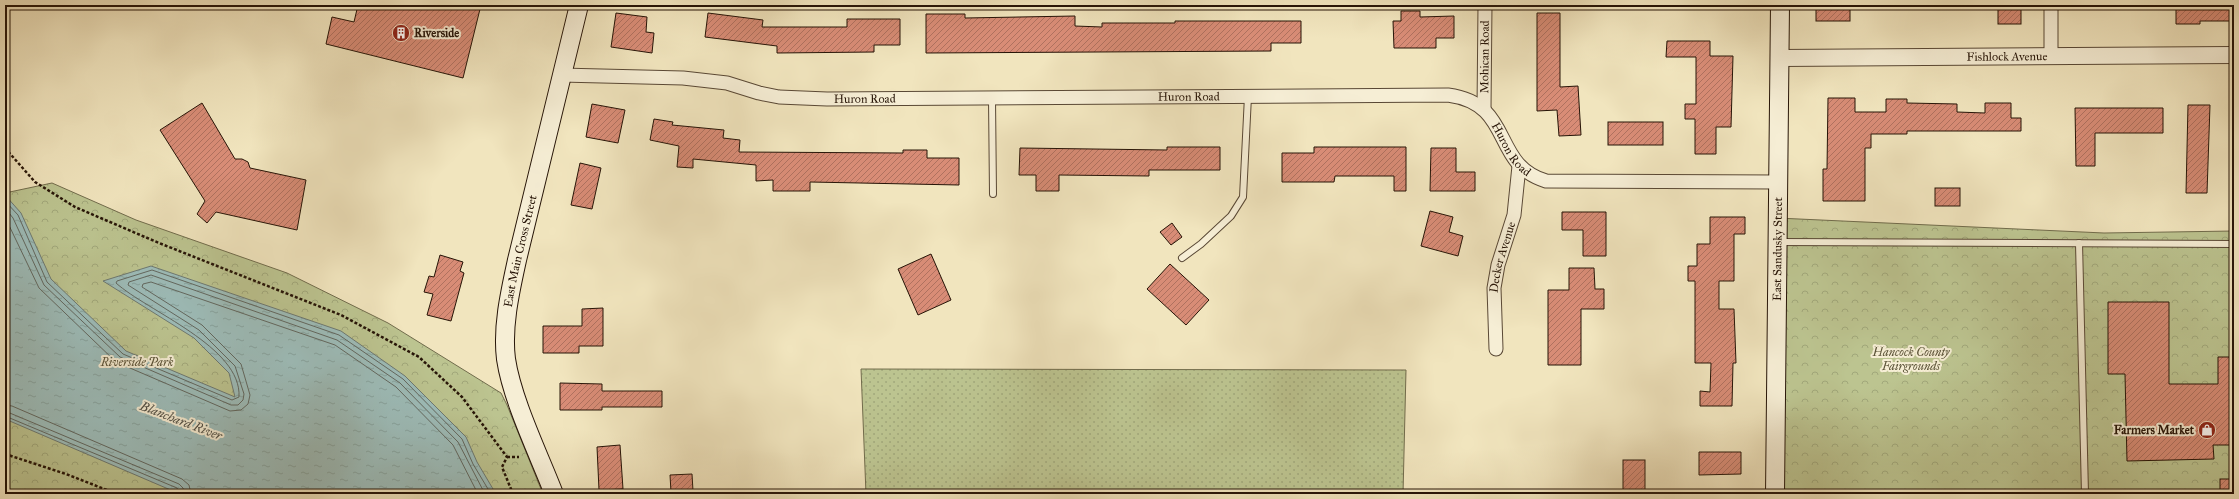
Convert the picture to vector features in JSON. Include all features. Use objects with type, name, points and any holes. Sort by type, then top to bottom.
[{"type":"main road","name":"East Main Cross Street","points":[[554,494],[511,382],[506,359],[505,337],[510,293],[517,260],[578,5]]},
{"type":"main road","name":"East Sandusky Street","points":[[1775,494],[1776,242],[1780,5]]},
{"type":"street","name":"Mohican Road","points":[[1484,109],[1485,5]]},
{"type":"street","points":[[2051,5],[2051,56]]},
{"type":"street","name":"Fishlock Avenue","points":[[1780,58],[2234,55]]},
{"type":"street","name":"Huron Road","points":[[561,75],[682,78],[727,84],[759,94],[827,99],[1448,95],[1470,100],[1484,109],[1495,123],[1511,155],[1519,166],[1536,178],[1546,181],[1569,183],[1777,182]]},
{"type":"street","name":"Decker Avenue","points":[[1496,349],[1494,288],[1498,265],[1514,214],[1519,166]]},
{"type":"lane","points":[[1182,258],[1201,244],[1231,216],[1243,197],[1248,96]]},
{"type":"lane","points":[[992,99],[993,194]]},
{"type":"lane","points":[[1776,242],[2234,244]]},
{"type":"lane","points":[[2079,243],[2085,494]]},
{"type":"path","points":[[5,148],[35,182],[75,207],[159,244],[341,314],[419,357],[462,397],[485,430],[507,457]]},
{"type":"path","points":[[5,449],[6,454],[66,474],[117,494]]},
{"type":"path","points":[[507,457],[519,457]]},
{"type":"path","points":[[507,457],[502,467],[513,494]]},
{"type":"green space","name":"Riverside Park","points":[[52,183],[136,220],[287,273],[388,323],[501,393],[543,494],[5,494],[5,193]]},
{"type":"green space","name":"Hancock County Fairgrounds","points":[[1777,218],[2104,233],[2234,231],[2234,494],[1774,494]]},
{"type":"green space","points":[[861,369],[1406,370],[1403,494],[866,494]]},
{"type":"water","name":"Riverside Park","points":[[5,195],[21,213],[51,279],[126,351],[235,397],[229,373],[194,338],[103,281],[151,266],[341,331],[405,376],[466,437],[477,462],[496,494],[180,494],[5,419]]},
{"type":"building","name":"Riverside","points":[[358,5],[481,5],[463,78],[326,44],[332,17],[354,22]]},
{"type":"building","points":[[1816,5],[1850,5],[1850,21],[1816,21]]},
{"type":"building","points":[[1998,5],[2021,5],[2021,24],[1998,24]]},
{"type":"building","points":[[2176,5],[2234,5],[2234,21],[2200,21],[2200,24],[2176,24]]},
{"type":"building","points":[[1401,11],[1420,11],[1420,17],[1454,16],[1454,38],[1436,38],[1436,48],[1394,48],[1393,21],[1401,21]]},
{"type":"building","points":[[616,13],[647,17],[646,32],[654,33],[652,53],[611,47]]},
{"type":"building","points":[[708,13],[763,20],[762,27],[847,27],[847,19],[900,19],[900,45],[874,45],[874,52],[777,53],[777,46],[705,37]]},
{"type":"building","points":[[1537,13],[1560,13],[1560,87],[1578,86],[1581,135],[1559,136],[1557,110],[1537,111]]},
{"type":"building","points":[[926,14],[965,14],[965,18],[1075,16],[1075,26],[1102,27],[1102,23],[1175,23],[1175,21],[1301,21],[1301,43],[1271,43],[1271,51],[926,53]]},
{"type":"building","points":[[1667,41],[1710,41],[1710,56],[1733,56],[1731,127],[1716,127],[1716,154],[1695,154],[1695,119],[1685,119],[1685,104],[1696,104],[1696,57],[1666,57]]},
{"type":"building","points":[[1828,98],[1855,98],[1855,112],[1886,112],[1886,99],[1907,99],[1907,103],[1957,104],[1957,112],[1985,113],[1985,103],[2011,103],[2011,118],[2021,118],[2021,131],[1907,131],[1907,134],[1871,134],[1871,148],[1865,148],[1865,201],[1823,201],[1823,169],[1827,169]]},
{"type":"building","points":[[202,103],[235,159],[242,159],[248,162],[250,168],[306,180],[297,230],[216,212],[207,223],[197,214],[205,201],[160,130]]},
{"type":"building","points":[[592,104],[625,110],[618,143],[586,137]]},
{"type":"building","points":[[2188,105],[2210,105],[2207,193],[2186,193]]},
{"type":"building","points":[[2075,108],[2163,108],[2163,133],[2095,133],[2095,166],[2076,166]]},
{"type":"building","points":[[654,119],[673,122],[672,125],[724,130],[723,138],[740,140],[739,152],[903,153],[903,150],[927,150],[927,158],[959,158],[959,185],[810,182],[810,191],[773,191],[773,180],[756,181],[756,165],[693,159],[693,168],[677,167],[679,146],[650,140]]},
{"type":"building","points":[[1608,122],[1663,122],[1663,145],[1608,145]]},
{"type":"building","points":[[1167,147],[1220,147],[1220,170],[1149,170],[1149,176],[1059,175],[1059,191],[1036,191],[1036,175],[1019,175],[1020,148],[1167,150]]},
{"type":"building","points":[[1314,147],[1406,147],[1406,191],[1394,191],[1394,176],[1335,176],[1334,182],[1282,182],[1282,153],[1314,153]]},
{"type":"building","points":[[1431,148],[1456,148],[1456,172],[1475,172],[1475,191],[1430,191]]},
{"type":"building","points":[[580,163],[601,168],[592,209],[571,205]]},
{"type":"building","points":[[1935,188],[1960,188],[1960,206],[1935,206]]},
{"type":"building","points":[[1430,211],[1453,217],[1449,232],[1463,236],[1458,256],[1421,246]]},
{"type":"building","points":[[1562,212],[1606,212],[1606,256],[1583,256],[1583,230],[1562,230]]},
{"type":"building","points":[[1710,217],[1745,217],[1745,234],[1734,234],[1734,281],[1719,281],[1719,309],[1734,309],[1736,363],[1733,363],[1732,406],[1700,406],[1700,391],[1710,392],[1711,363],[1695,363],[1695,281],[1688,281],[1688,266],[1697,266],[1697,244],[1710,244]]},
{"type":"building","points":[[1172,223],[1182,237],[1171,245],[1160,232]]},
{"type":"building","points":[[931,254],[951,300],[918,315],[898,269]]},
{"type":"building","points":[[440,255],[463,262],[460,271],[464,273],[451,321],[427,315],[433,294],[424,292],[429,276],[434,277]]},
{"type":"building","points":[[1170,264],[1209,300],[1186,325],[1147,289]]},
{"type":"building","points":[[1569,268],[1594,268],[1595,289],[1604,289],[1604,309],[1581,309],[1581,365],[1548,365],[1548,290],[1569,290]]},
{"type":"building","points":[[2108,302],[2169,302],[2169,384],[2218,384],[2218,357],[2234,357],[2234,445],[2213,445],[2214,459],[2127,461],[2125,374],[2108,374]]},
{"type":"building","points":[[603,308],[603,346],[579,346],[579,353],[543,353],[543,326],[582,326],[582,309]]},
{"type":"building","points":[[560,383],[602,384],[602,391],[662,391],[662,407],[602,407],[602,410],[560,410]]},
{"type":"building","points":[[620,445],[623,489],[599,490],[597,447]]},
{"type":"building","points":[[1699,452],[1741,452],[1741,474],[1699,475]]},
{"type":"building","points":[[1623,460],[1645,460],[1645,492],[1623,492]]},
{"type":"building","points":[[692,474],[693,491],[671,492],[670,475]]},
{"type":"building","points":[[2220,479],[2234,479],[2234,494],[2220,494]]},
{"type":"place","name":"Riverside","points":[[401,33]]},
{"type":"place","name":"Farmers Market","points":[[2207,430]]},
{"type":"water label","name":"Blanchard River","points":[[181,421]]}]
